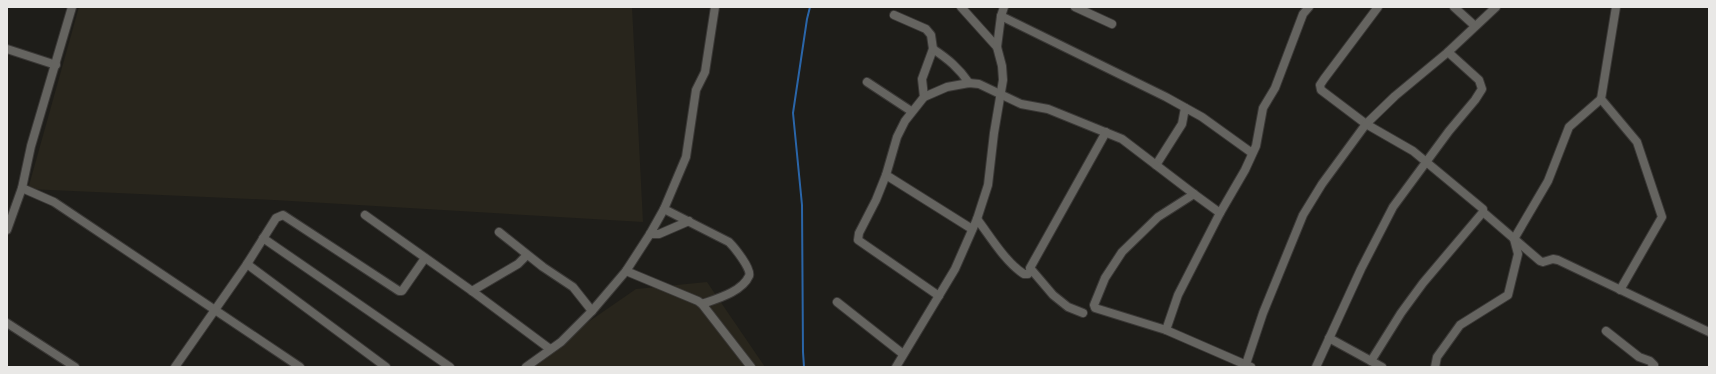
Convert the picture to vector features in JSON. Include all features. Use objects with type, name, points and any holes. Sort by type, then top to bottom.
[{"type":"street","points":[[7,230],[22,188],[31,146],[72,7]]},
{"type":"street","points":[[526,367],[561,342],[592,311],[626,271],[664,209],[686,157],[696,90],[705,72],[715,7]]},
{"type":"street","points":[[961,7],[998,47]]},
{"type":"street","points":[[896,367],[955,269],[977,219],[988,185],[994,133],[1003,80],[998,47],[1001,16],[1004,7]]},
{"type":"street","points":[[1075,7],[1112,24]]},
{"type":"street","points":[[1166,330],[1178,295],[1220,212],[1245,170],[1256,146],[1263,108],[1274,88],[1303,14],[1308,7]]},
{"type":"street","points":[[1378,7],[1320,85],[1321,90],[1366,124],[1426,161],[1483,209],[1483,212],[1540,261],[1543,262],[1553,259],[1558,260],[1709,332]]},
{"type":"street","points":[[1454,7],[1475,26]]},
{"type":"street","points":[[1194,194],[1158,217],[1122,252],[1105,278],[1094,305],[1095,308],[1166,330],[1247,366],[1263,313],[1303,215],[1322,184],[1366,124],[1394,96],[1448,52],[1496,7]]},
{"type":"street","points":[[1435,367],[1437,357],[1460,325],[1508,295],[1518,254],[1514,239],[1548,181],[1569,127],[1601,99],[1616,7]]},
{"type":"street","points":[[894,15],[926,29],[932,35],[933,49],[922,79],[924,97]]},
{"type":"street","points":[[1001,16],[1166,97],[1202,117],[1252,153]]},
{"type":"street","points":[[7,49],[56,65]]},
{"type":"street","points":[[933,49],[961,70],[969,83]]},
{"type":"street","points":[[1316,367],[1361,269],[1393,207],[1426,161],[1475,100],[1482,89],[1479,80],[1448,52]]},
{"type":"street","points":[[867,82],[911,112]]},
{"type":"street","points":[[939,296],[858,240],[859,233],[876,200],[886,175],[896,137],[911,112],[924,97],[947,86],[969,83],[979,84],[1021,104],[1048,109],[1122,139],[1220,212]]},
{"type":"street","points":[[1601,99],[1637,142],[1662,218],[1620,290]]},
{"type":"street","points":[[1156,164],[1182,124],[1185,108]]},
{"type":"street","points":[[977,219],[1010,262],[1024,274],[1028,274],[1043,244],[1106,132]]},
{"type":"street","points":[[886,175],[972,230]]},
{"type":"street","points":[[22,188],[54,202],[300,367]]},
{"type":"street","points":[[664,209],[729,242],[736,249],[749,271],[749,276],[736,290],[702,304]]},
{"type":"street","points":[[1371,361],[1401,313],[1422,284],[1483,212]]},
{"type":"street","points":[[177,366],[276,218],[283,215],[399,291],[402,290],[425,258]]},
{"type":"street","points":[[365,215],[472,291],[550,349]]},
{"type":"street","points":[[650,234],[659,234],[689,221]]},
{"type":"street","points":[[499,232],[543,267],[573,287],[592,311]]},
{"type":"street","points":[[263,238],[450,367]]},
{"type":"street","points":[[472,291],[518,264],[527,255]]},
{"type":"street","points":[[246,264],[386,367]]},
{"type":"street","points":[[1031,270],[1053,295],[1068,307],[1082,313]]},
{"type":"street","points":[[626,271],[702,304],[751,367]]},
{"type":"street","points":[[837,302],[903,354]]},
{"type":"street","points":[[7,323],[75,367]]},
{"type":"street","points":[[1606,331],[1639,357],[1651,364],[1661,367]]},
{"type":"street","points":[[1329,338],[1382,367]]},
{"type":"shaded area","points":[[79,7],[632,7],[643,222],[274,200],[28,189]]},
{"type":"shaded area","points":[[707,282],[765,367],[523,367],[636,289]]},
{"type":"waterway","points":[[804,367],[802,205],[793,113],[810,7]]}]
